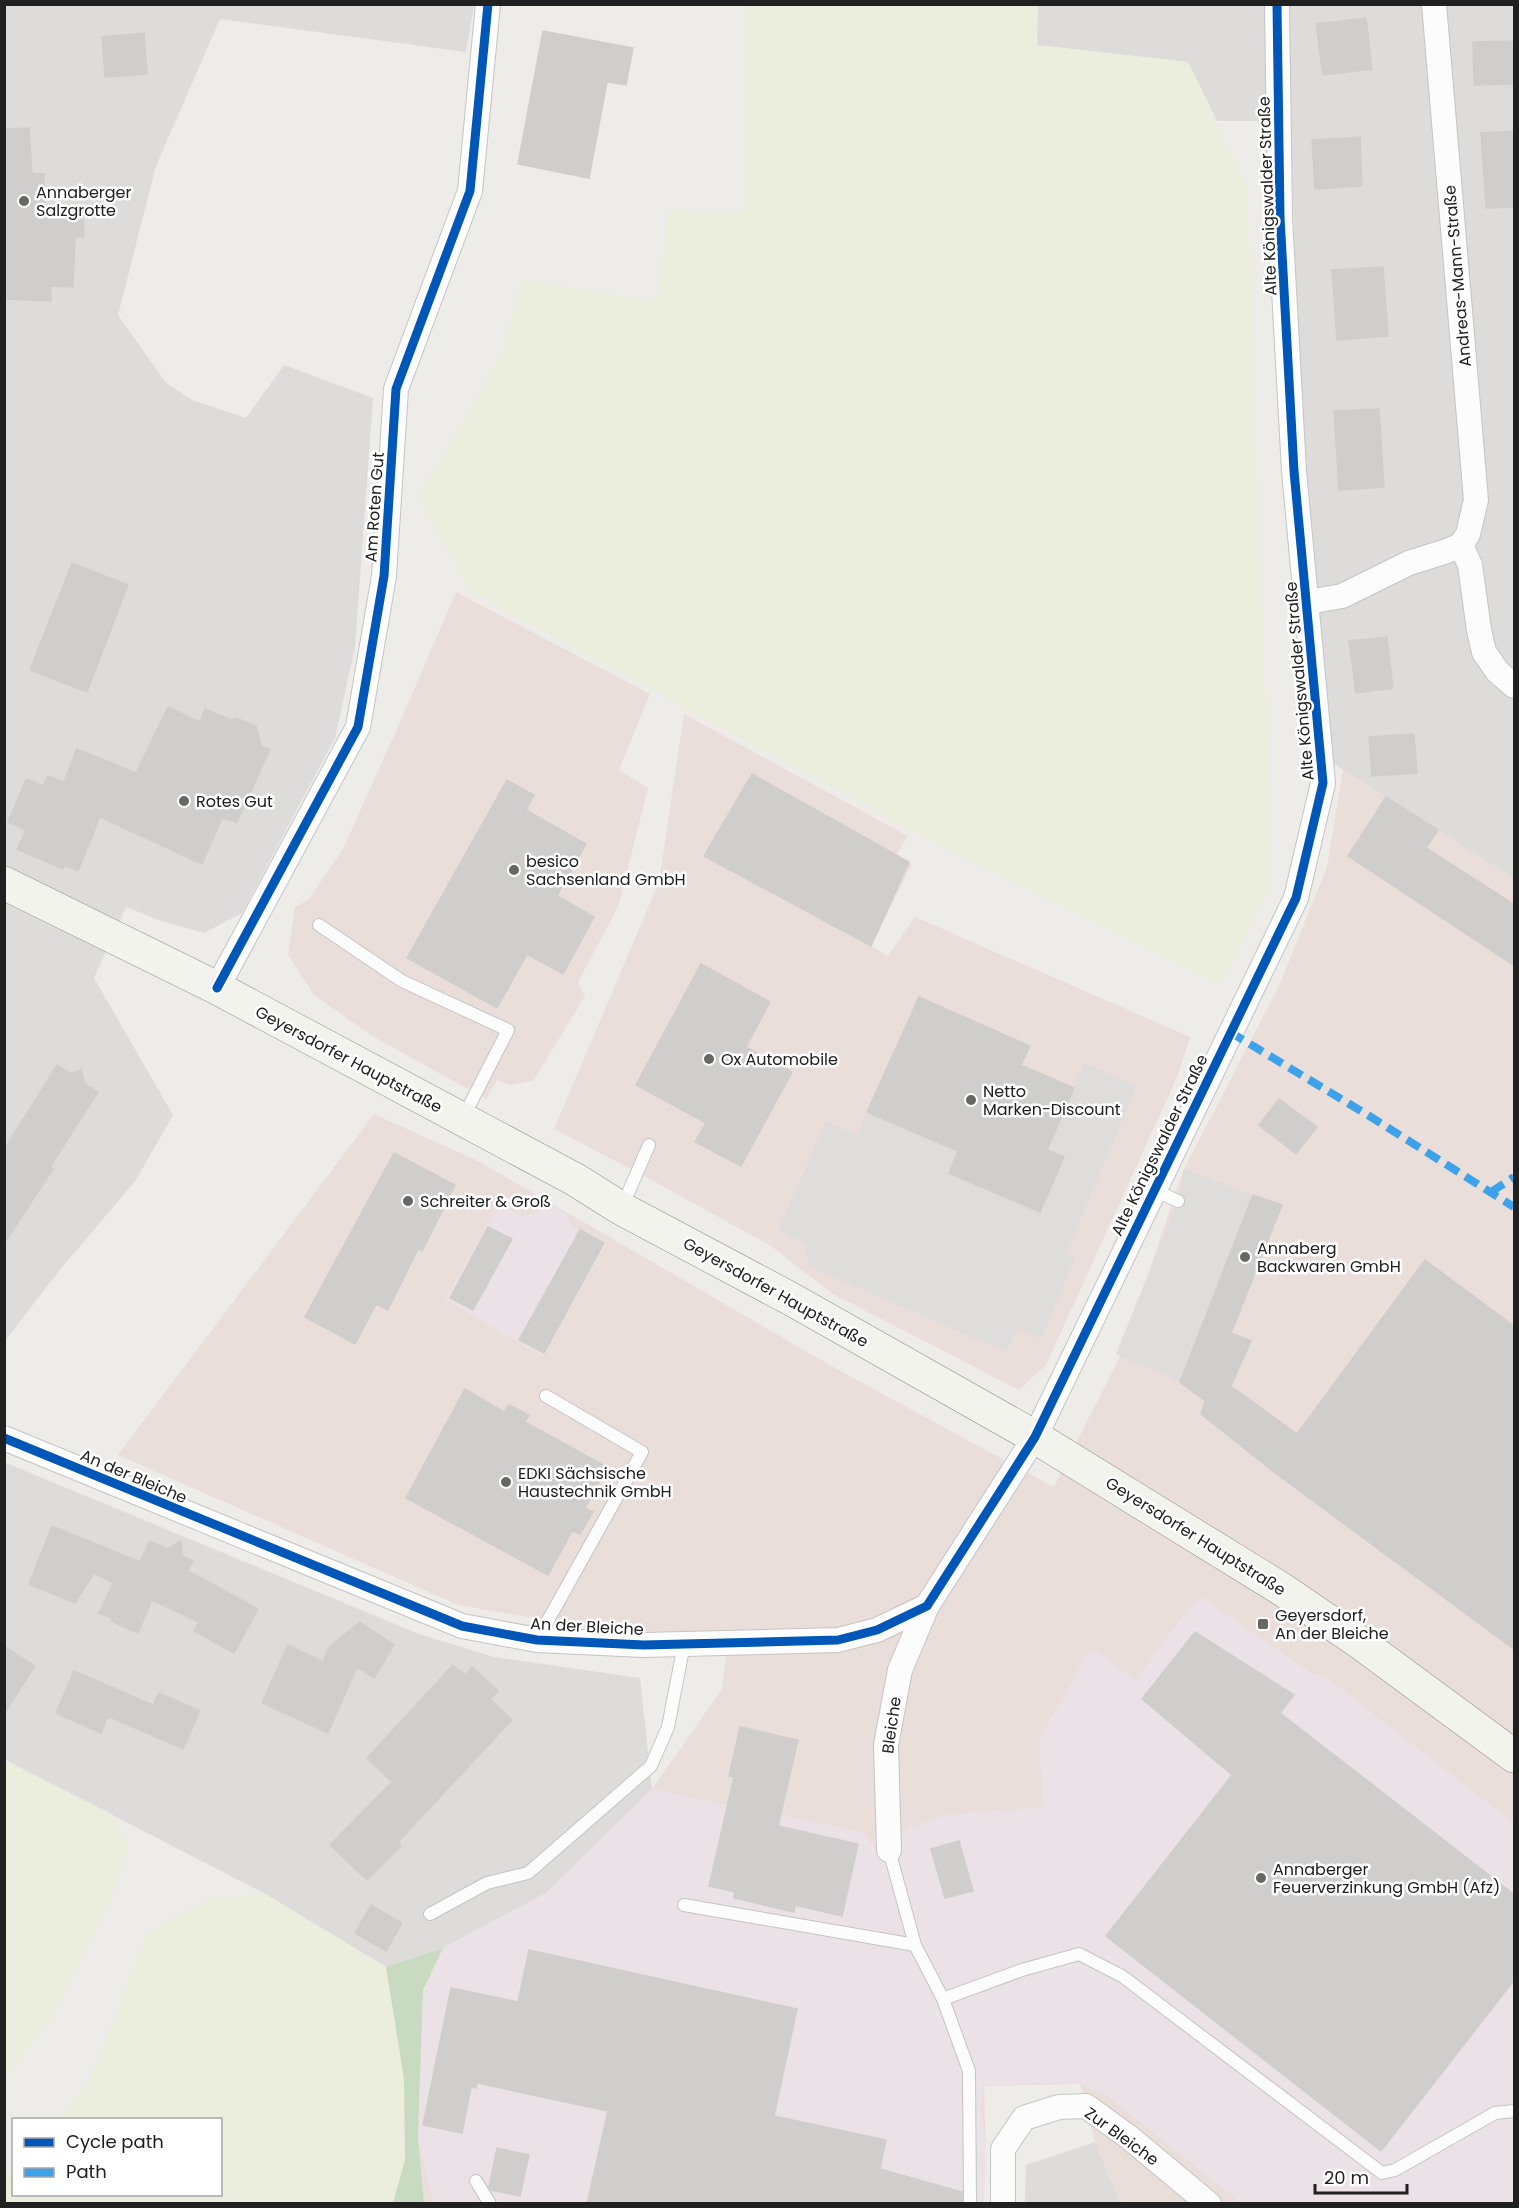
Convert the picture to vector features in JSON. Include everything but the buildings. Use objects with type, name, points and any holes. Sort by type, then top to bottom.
[{"type":"main road","name":"Geyersdorfer Hauptstraße","points":[[5,884],[217,988],[576,1180],[622,1209],[791,1299],[1035,1437],[1283,1590],[1382,1658],[1515,1756]]},
{"type":"street","name":"Am Roten Gut","points":[[217,988],[358,727],[384,576],[396,389],[470,191],[488,4]]},
{"type":"street","name":"Alte Königswalder Straße","points":[[1035,1437],[1296,898],[1323,783],[1308,602],[1294,471],[1280,217],[1277,4]]},
{"type":"street","name":"Andreas-Mann-Straße","points":[[1434,4],[1476,500],[1468,534],[1461,544]]},
{"type":"street","points":[[1308,602],[1342,596],[1409,563],[1461,544],[1470,565],[1484,652],[1498,672],[1515,686]]},
{"type":"street","points":[[927,1606],[1035,1437]]},
{"type":"street","name":"An der Bleiche","points":[[4,1438],[462,1626],[537,1640],[644,1645],[838,1640],[877,1630],[927,1606]]},
{"type":"street","name":"Bleiche","points":[[889,1850],[886,1745],[900,1670],[927,1606]]},
{"type":"street","name":"Zur Bleiche","points":[[1002,2204],[1003,2149],[1024,2118],[1059,2107],[1086,2106],[1130,2138],[1209,2204]]},
{"type":"lane","points":[[319,925],[402,981],[508,1030],[462,1119]]},
{"type":"lane","points":[[622,1209],[649,1145]]},
{"type":"lane","points":[[1154,1190],[1178,1201]]},
{"type":"lane","points":[[537,1640],[642,1452],[546,1396]]},
{"type":"lane","points":[[430,1914],[488,1883],[528,1874],[651,1766],[668,1727],[684,1644]]},
{"type":"lane","points":[[889,1850],[915,1945],[943,1999],[969,2071],[970,2204]]},
{"type":"lane","points":[[684,1905],[915,1945]]},
{"type":"lane","points":[[943,1999],[1023,1970],[1079,1954],[1122,1976],[1382,2173],[1395,2170],[1495,2113],[1515,2111]]},
{"type":"lane","points":[[476,2181],[490,2204]]},
{"type":"shaded area","points":[[5,5],[474,5],[466,52],[220,19],[156,166],[118,315],[166,383],[192,400],[246,418],[284,365],[373,398],[355,647],[335,738],[242,913],[204,933],[161,921],[126,907],[94,978],[173,1115],[136,1180],[59,1271],[5,1341]]},
{"type":"shaded area","points":[[1038,5],[1514,5],[1514,879],[1333,763],[1320,637],[1299,364],[1290,121],[1217,121],[1188,62],[1036,45]]},
{"type":"shaded area","points":[[456,592],[650,694],[619,770],[648,788],[618,907],[578,982],[585,996],[534,1080],[509,1085],[497,1080],[486,1099],[372,1036],[314,995],[288,955],[295,907],[308,900],[343,849]]},
{"type":"shaded area","points":[[684,714],[908,836],[895,856],[912,864],[871,946],[888,956],[915,917],[1190,1037],[1178,1075],[1046,1365],[1019,1390],[833,1294],[771,1246],[554,1129],[659,882]]},
{"type":"shaded area","points":[[1343,769],[1514,879],[1514,2203],[1121,2203],[1095,2142],[1080,2084],[984,2086],[986,2158],[982,2203],[424,2203],[418,2138],[443,1948],[546,1893],[652,1789],[722,1689],[729,1631],[616,1632],[458,1605],[118,1455],[374,1114],[480,1162],[835,1368],[1054,1487],[1120,1356],[1184,1169],[1279,986],[1327,867]]},
{"type":"shaded area","points":[[1084,1063],[1137,1086],[1066,1253],[1075,1258],[1041,1339],[1017,1328],[1007,1352],[808,1266],[805,1243],[778,1231],[826,1121],[857,1135],[867,1112],[958,1151],[949,1173],[1040,1212],[1064,1157],[1047,1150]]},
{"type":"shaded area","points":[[1184,1169],[1253,1195],[1180,1382],[1116,1354],[1178,1201]]},
{"type":"shaded area","points":[[499,1204],[521,1216],[537,1213],[550,1204],[565,1213],[573,1227],[606,1244],[543,1356],[445,1300]]},
{"type":"shaded area","points":[[4,1462],[419,1634],[494,1657],[640,1678],[652,1789],[546,1893],[443,1948],[386,1967],[262,1892],[5,1760]]},
{"type":"shaded area","points":[[1201,1597],[1313,1674],[1324,1676],[1514,1823],[1514,2203],[1241,2203],[1110,2098],[1081,2084],[1032,2083],[984,2086],[981,2108],[986,2158],[984,2203],[434,2203],[418,2138],[423,1990],[443,1948],[546,1893],[652,1789],[863,1832],[877,1852],[902,1848],[901,1833],[911,1827],[946,1815],[1044,1807],[1039,1741],[1090,1648],[1136,1680],[1187,1610]]},
{"type":"shaded area","points":[[1095,2142],[1121,2203],[1025,2203],[1026,2165]]},
{"type":"green space","points":[[746,5],[1038,5],[1037,45],[1188,62],[1247,187],[1272,885],[1219,984],[947,849],[470,591],[418,498],[502,353],[521,279],[656,302],[670,211],[743,214]]},
{"type":"green space","points":[[5,1760],[113,1815],[129,1847],[109,1904],[53,2016],[5,2077]]},
{"type":"green space","points":[[262,1892],[386,1967],[404,2079],[405,2160],[393,2203],[5,2203],[4,2179],[12,2170],[12,2196],[222,2196],[222,2118],[57,2118],[90,2080],[147,1933],[204,1901]]},
{"type":"green space","points":[[443,1948],[423,1990],[418,2138],[424,2203],[393,2203],[405,2160],[404,2079],[386,1967]]},
{"type":"marked path","points":[[1230,1032],[1514,1207]]},
{"type":"marked path","points":[[1491,1192],[1514,1177]]},
{"type":"cycle path","points":[[217,988],[358,727],[384,576],[396,389],[470,191],[488,4]]},
{"type":"cycle path","points":[[4,1438],[462,1626],[537,1640],[644,1645],[838,1640],[877,1630],[927,1606],[1035,1437],[1296,898],[1323,783],[1294,471],[1280,217],[1277,4]]},
{"type":"place","name":"Annaberger Salzgrotte","points":[[24,201]]},
{"type":"place","name":"Rotes Gut","points":[[184,801]]},
{"type":"place","name":"besico Sachsenland GmbH","points":[[514,870]]},
{"type":"place","name":"Ox Automobile","points":[[709,1059]]},
{"type":"place","name":"Netto Marken-Discount","points":[[971,1100]]},
{"type":"place","name":"Schreiter & Groß","points":[[408,1201]]},
{"type":"place","name":"Annaberg Backwaren GmbH","points":[[1245,1257]]},
{"type":"place","name":"EDKI Sächsische Haustechnik GmbH","points":[[506,1482]]},
{"type":"place","name":"Geyersdorf, An der Bleiche","points":[[1263,1624]]},
{"type":"place","name":"Annaberger Feuerverzinkung GmbH (Afz)","points":[[1261,1878]]}]
